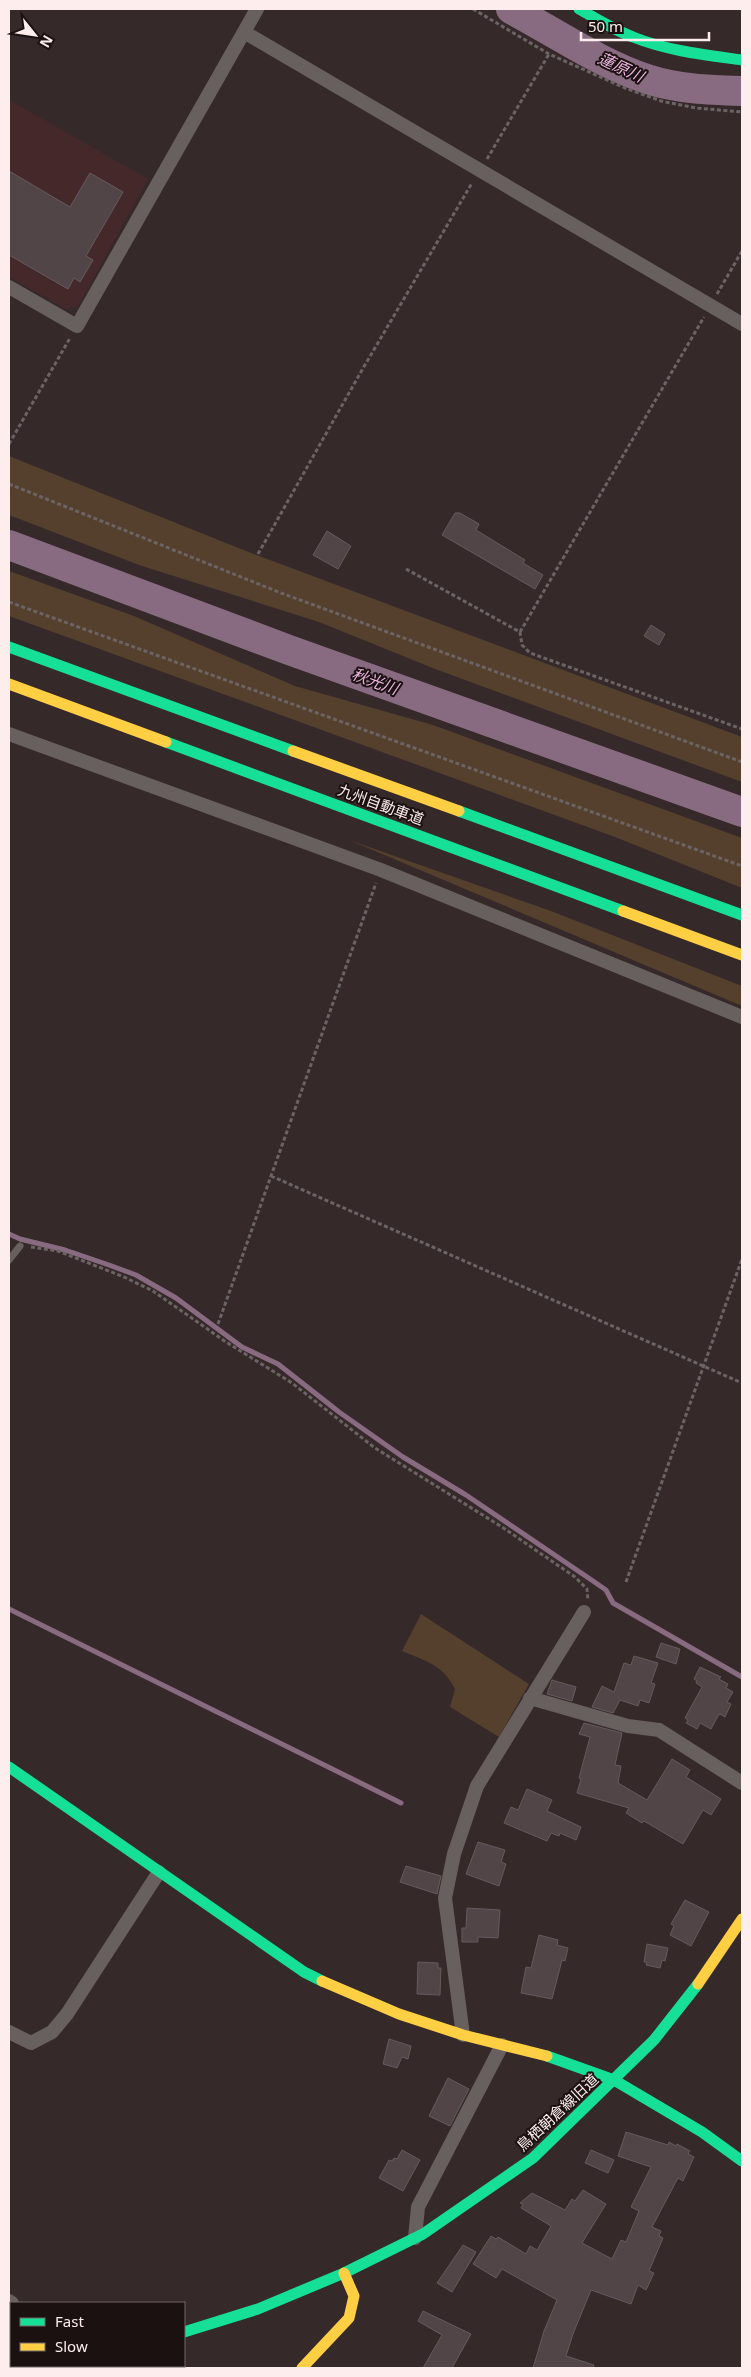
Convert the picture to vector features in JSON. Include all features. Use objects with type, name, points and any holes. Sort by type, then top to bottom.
[{"type":"main road","points":[[579,9],[609,26],[644,41],[713,56],[742,60]]},
{"type":"main road","name":"九州自動車道","points":[[9,647],[742,915]]},
{"type":"main road","name":"九州自動車道","points":[[9,684],[742,954]]},
{"type":"main road","points":[[9,1767],[304,1972],[358,1998],[463,2035],[540,2054],[614,2080],[702,2132],[742,2161]]},
{"type":"main road","name":"鳥栖朝倉線旧道","points":[[185,2332],[258,2309],[344,2274],[415,2238],[476,2199],[533,2158],[654,2040],[709,1969],[742,1918]]},
{"type":"main road","points":[[302,2368],[349,2318],[354,2296],[344,2274]]},
{"type":"street","points":[[9,287],[77,326],[257,9]]},
{"type":"street","points":[[244,32],[742,324]]},
{"type":"street","points":[[9,734],[381,870],[742,1017]]},
{"type":"street","points":[[463,2035],[445,1898],[454,1854],[477,1786],[584,1612]]},
{"type":"street","points":[[530,1698],[628,1726],[659,1730],[742,1783]]},
{"type":"street","points":[[9,2032],[31,2043],[52,2032],[67,2014],[159,1872]]},
{"type":"street","points":[[415,2238],[418,2207],[502,2045]]},
{"type":"lane","points":[[9,1260],[20,1246]]},
{"type":"path","points":[[473,9],[549,54],[626,88],[661,101],[696,108],[742,112]]},
{"type":"path","points":[[258,554],[362,370],[549,54]]},
{"type":"path","points":[[742,251],[520,632],[522,645],[530,653],[742,729]]},
{"type":"path","points":[[9,444],[77,326]]},
{"type":"path","points":[[9,484],[282,593],[742,762]]},
{"type":"path","points":[[406,569],[520,632]]},
{"type":"path","points":[[9,602],[742,866]]},
{"type":"path","points":[[218,1324],[381,870]]},
{"type":"path","points":[[271,1176],[742,1383]]},
{"type":"path","points":[[20,1246],[58,1251],[124,1277],[153,1291],[226,1342],[292,1383],[375,1448],[502,1527],[575,1577],[587,1589],[588,1598],[584,1612]]},
{"type":"path","points":[[626,1582],[742,1259]]},
{"type":"shaded area","points":[[9,100],[148,179],[78,306],[66,309],[9,277]]},
{"type":"shaded area","points":[[9,456],[251,553],[742,737],[742,782],[435,669],[319,622],[139,565],[9,515]]},
{"type":"shaded area","points":[[9,571],[134,616],[295,686],[433,725],[742,838],[742,888],[615,837],[9,616]]},
{"type":"shaded area","points":[[349,840],[551,911],[742,986],[742,1006]]},
{"type":"shaded area","points":[[421,1614],[529,1684],[499,1737],[450,1707],[455,1689],[445,1674],[426,1661],[402,1651]]},
{"type":"building","points":[[9,171],[70,207],[90,173],[123,192],[86,256],[93,260],[80,282],[74,278],[68,289],[9,255]]},
{"type":"building","points":[[455,513],[460,513],[479,524],[476,530],[525,560],[523,563],[543,575],[535,589],[442,535]]},
{"type":"building","points":[[327,531],[351,546],[338,569],[313,555]]},
{"type":"building","points":[[651,625],[665,634],[659,645],[644,636]]},
{"type":"building","points":[[661,1643],[680,1649],[676,1664],[656,1657]]},
{"type":"building","points":[[634,1656],[658,1663],[651,1683],[655,1684],[649,1703],[640,1700],[638,1706],[620,1700],[613,1713],[592,1707],[602,1686],[614,1692],[624,1663],[631,1665]]},
{"type":"building","points":[[700,1667],[721,1677],[719,1679],[728,1684],[726,1688],[733,1692],[727,1702],[731,1704],[725,1717],[720,1714],[711,1729],[700,1723],[697,1729],[686,1723],[688,1720],[685,1718],[702,1687],[694,1679]]},
{"type":"building","points":[[552,1680],[576,1687],[572,1701],[547,1694]]},
{"type":"building","points":[[584,1723],[622,1733],[615,1765],[621,1766],[618,1783],[647,1800],[672,1759],[690,1770],[686,1777],[721,1799],[711,1815],[703,1810],[683,1844],[644,1821],[642,1823],[626,1813],[629,1808],[577,1793],[590,1737],[579,1734]]},
{"type":"building","points":[[527,1789],[552,1800],[547,1811],[581,1827],[576,1840],[560,1833],[559,1836],[551,1833],[547,1841],[504,1823],[511,1807],[518,1810]]},
{"type":"building","points":[[478,1842],[505,1850],[501,1862],[506,1864],[499,1886],[466,1874]]},
{"type":"building","points":[[406,1866],[441,1876],[437,1894],[400,1882]]},
{"type":"building","points":[[685,1900],[709,1912],[691,1946],[670,1935],[674,1926],[671,1924]]},
{"type":"building","points":[[467,1908],[500,1910],[498,1938],[478,1937],[478,1942],[462,1942],[462,1928],[466,1928]]},
{"type":"building","points":[[539,1935],[558,1940],[557,1945],[568,1948],[565,1961],[562,1960],[552,1999],[521,1993],[526,1967],[531,1968]]},
{"type":"building","points":[[647,1944],[668,1948],[665,1961],[662,1960],[660,1968],[646,1965],[647,1962],[644,1962]]},
{"type":"building","points":[[418,1962],[438,1963],[438,1968],[441,1968],[440,1995],[417,1994]]},
{"type":"building","points":[[389,2039],[411,2046],[408,2059],[402,2057],[397,2068],[383,2064]]},
{"type":"building","points":[[448,2078],[469,2089],[450,2126],[429,2116]]},
{"type":"building","points":[[626,2132],[668,2145],[669,2142],[676,2146],[677,2144],[690,2151],[688,2154],[694,2157],[683,2181],[678,2178],[652,2227],[661,2231],[659,2236],[663,2238],[649,2271],[654,2273],[646,2290],[638,2285],[631,2304],[591,2290],[566,2356],[594,2365],[593,2368],[533,2368],[544,2331],[557,2300],[502,2269],[496,2278],[473,2264],[491,2236],[496,2239],[498,2237],[526,2254],[530,2246],[537,2250],[551,2226],[521,2208],[523,2204],[520,2203],[532,2193],[565,2210],[572,2199],[575,2201],[583,2190],[606,2204],[582,2243],[612,2259],[621,2240],[626,2242],[639,2211],[631,2207],[651,2167],[618,2156]]},
{"type":"building","points":[[402,2150],[420,2160],[403,2191],[379,2178],[389,2160],[397,2159]]},
{"type":"building","points":[[591,2150],[614,2160],[608,2173],[585,2163]]},
{"type":"building","points":[[463,2245],[476,2252],[452,2292],[437,2283]]},
{"type":"building","points":[[423,2311],[471,2334],[452,2368],[423,2368],[442,2335],[418,2321]]},
{"type":"waterway","name":"蓮原川","points":[[511,9],[595,56],[630,73],[682,87],[742,91]]},
{"type":"waterway","name":"秋光川","points":[[9,545],[289,650],[742,812]]},
{"type":"waterway","points":[[9,1234],[20,1239],[65,1250],[136,1275],[176,1298],[242,1347],[278,1364],[339,1412],[403,1457],[466,1495],[606,1590],[613,1603],[742,1677]]},
{"type":"waterway","points":[[9,1609],[401,1803]]},
{"type":"traffic: fast","points":[[579,9],[619,31],[646,42],[687,52],[742,60]]},
{"type":"traffic: fast","points":[[9,647],[293,751]]},
{"type":"traffic: fast","points":[[166,742],[623,911]]},
{"type":"traffic: fast","points":[[459,811],[742,915]]},
{"type":"traffic: fast","points":[[9,1767],[304,1972],[322,1981]]},
{"type":"traffic: fast","points":[[185,2332],[258,2309],[344,2273],[423,2234],[533,2158],[654,2040],[698,1984]]},
{"type":"traffic: fast","points":[[547,2056],[614,2080],[702,2132],[742,2161]]},
{"type":"traffic: slow","points":[[9,684],[166,742]]},
{"type":"traffic: slow","points":[[293,751],[459,811]]},
{"type":"traffic: slow","points":[[623,911],[742,955]]},
{"type":"traffic: slow","points":[[698,1984],[742,1919]]},
{"type":"traffic: slow","points":[[322,1981],[399,2014],[463,2035],[547,2056]]},
{"type":"traffic: slow","points":[[302,2368],[349,2318],[354,2296],[344,2273]]}]
